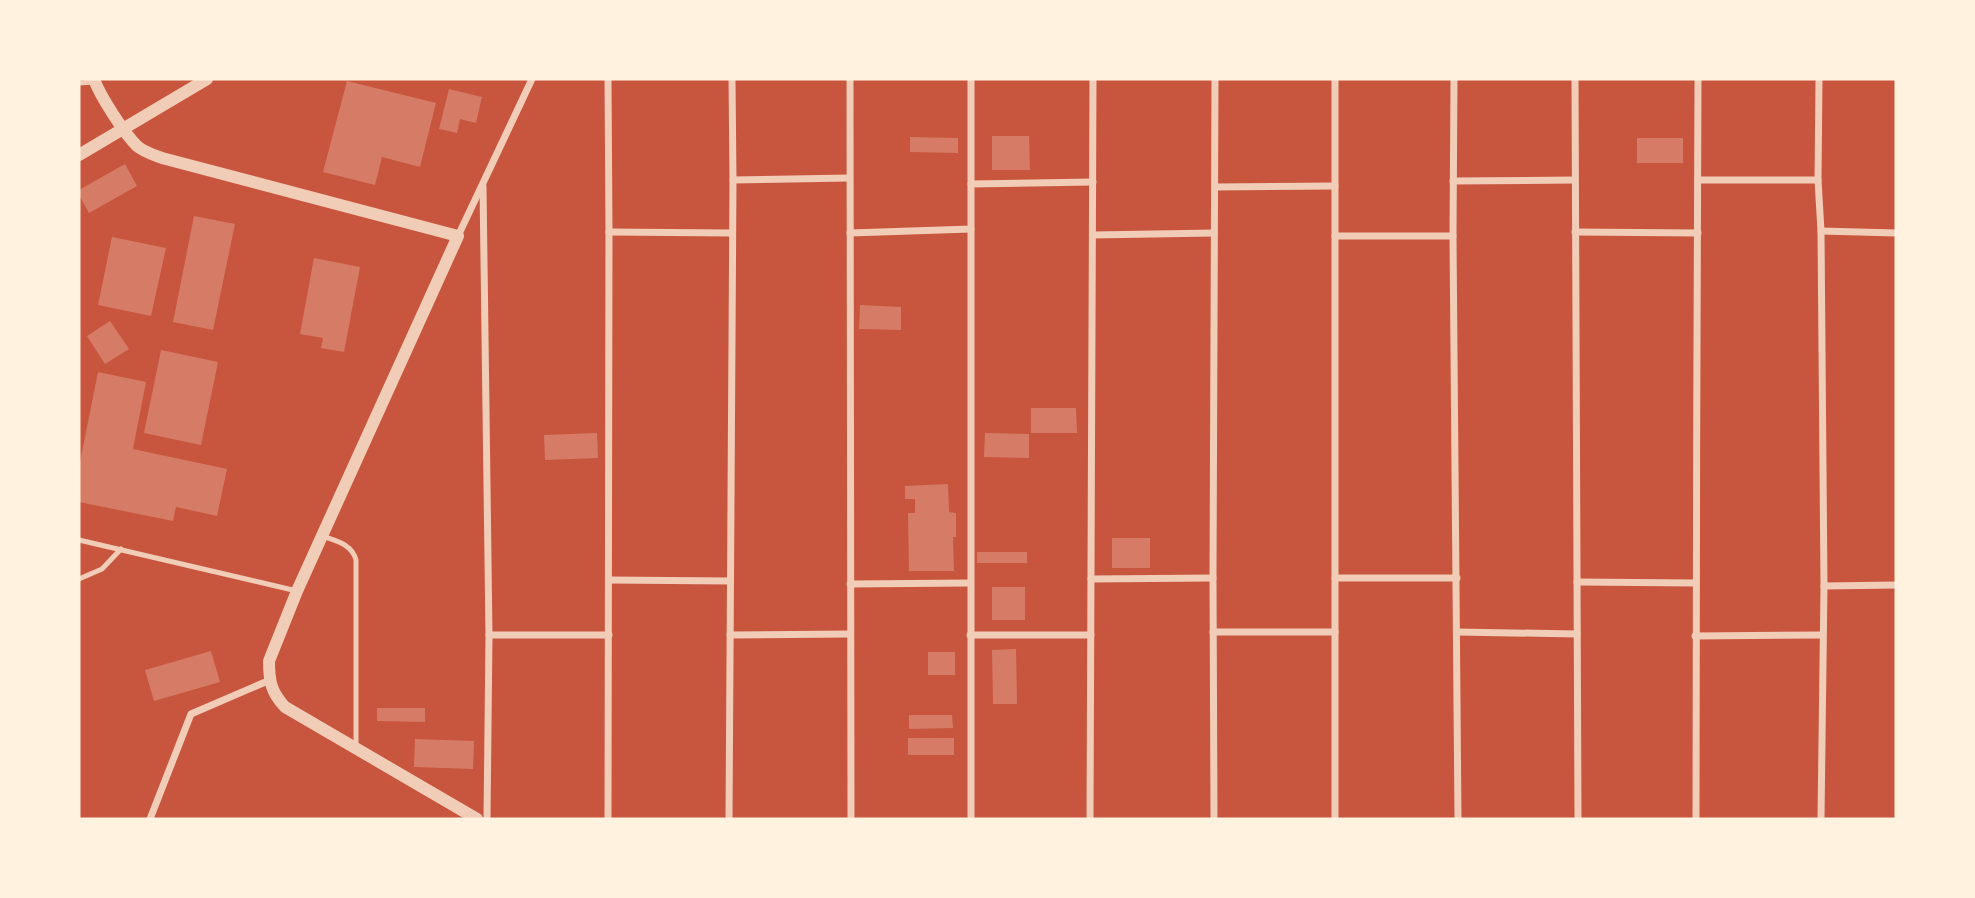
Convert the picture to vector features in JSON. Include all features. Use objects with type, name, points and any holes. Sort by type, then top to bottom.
[{"type":"street","points":[[79,155],[207,79]]},
{"type":"street","points":[[477,819],[285,707],[275,697],[270,680],[269,661],[297,591],[531,79]]},
{"type":"street","points":[[608,79],[608,819]]},
{"type":"street","points":[[729,819],[732,79]]},
{"type":"street","points":[[850,79],[850,819]]},
{"type":"street","points":[[971,79],[971,819]]},
{"type":"street","points":[[1090,819],[1093,79]]},
{"type":"street","points":[[1214,819],[1215,79]]},
{"type":"street","points":[[1335,79],[1335,819]]},
{"type":"street","points":[[1454,79],[1458,819]]},
{"type":"street","points":[[1575,79],[1578,819]]},
{"type":"street","points":[[1696,819],[1698,79]]},
{"type":"street","points":[[1819,79],[1824,586],[1821,819]]},
{"type":"street","points":[[94,80],[135,144],[144,151],[458,236]]},
{"type":"street","points":[[733,180],[849,178]]},
{"type":"street","points":[[1453,181],[1574,180]]},
{"type":"street","points":[[1698,180],[1818,180]]},
{"type":"street","points":[[971,184],[1093,182]]},
{"type":"street","points":[[482,186],[489,635],[487,819]]},
{"type":"street","points":[[1215,187],[1335,186]]},
{"type":"street","points":[[850,233],[971,229]]},
{"type":"street","points":[[1821,231],[1896,233]]},
{"type":"street","points":[[609,232],[731,233]]},
{"type":"street","points":[[1575,232],[1698,233]]},
{"type":"street","points":[[1093,235],[1214,233]]},
{"type":"street","points":[[1335,236],[1453,236]]},
{"type":"street","points":[[1091,579],[1213,578]]},
{"type":"street","points":[[1335,578],[1457,578]]},
{"type":"street","points":[[609,580],[730,581]]},
{"type":"street","points":[[1577,582],[1695,583]]},
{"type":"street","points":[[850,584],[970,583]]},
{"type":"street","points":[[1824,586],[1896,585]]},
{"type":"street","points":[[1213,632],[1335,632]]},
{"type":"street","points":[[1457,632],[1577,634]]},
{"type":"street","points":[[730,635],[850,634]]},
{"type":"street","points":[[489,635],[608,635]]},
{"type":"street","points":[[970,635],[1091,635]]},
{"type":"street","points":[[1695,636],[1822,635]]},
{"type":"street","points":[[150,819],[191,714],[270,680]]},
{"type":"lane","points":[[79,83],[94,80]]},
{"type":"lane","points":[[322,536],[344,544],[354,554],[356,561],[356,748]]},
{"type":"lane","points":[[79,540],[297,591]]},
{"type":"lane","points":[[79,579],[102,569],[121,549]]},
{"type":"building","points":[[347,81],[436,103],[420,167],[382,157],[375,185],[323,172]]},
{"type":"building","points":[[449,89],[482,97],[476,123],[460,119],[457,133],[439,129]]},
{"type":"building","points":[[992,136],[1029,136],[1030,170],[992,170]]},
{"type":"building","points":[[910,137],[958,138],[958,153],[910,152]]},
{"type":"building","points":[[1637,138],[1683,138],[1683,163],[1637,163]]},
{"type":"building","points":[[125,164],[137,186],[89,213],[79,190]]},
{"type":"building","points":[[194,216],[235,224],[213,330],[173,322]]},
{"type":"building","points":[[112,237],[166,248],[151,316],[98,305]]},
{"type":"building","points":[[314,258],[360,267],[344,352],[321,348],[323,338],[300,334]]},
{"type":"building","points":[[860,305],[901,307],[901,330],[859,329]]},
{"type":"building","points":[[110,321],[129,349],[105,364],[87,336]]},
{"type":"building","points":[[161,350],[218,362],[201,445],[144,433]]},
{"type":"building","points":[[98,372],[146,382],[133,449],[227,469],[217,516],[176,507],[173,521],[79,502],[79,467]]},
{"type":"building","points":[[1031,408],[1076,408],[1077,433],[1031,433]]},
{"type":"building","points":[[597,433],[598,458],[545,460],[544,435]]},
{"type":"building","points":[[985,433],[1029,434],[1029,458],[984,457]]},
{"type":"building","points":[[948,484],[949,512],[956,513],[956,537],[953,537],[954,571],[909,571],[908,513],[915,513],[915,499],[905,499],[905,486]]},
{"type":"building","points":[[1112,538],[1150,538],[1150,568],[1112,568]]},
{"type":"building","points":[[977,552],[1027,552],[1027,563],[977,563]]},
{"type":"building","points":[[992,587],[1025,587],[1025,620],[992,620]]},
{"type":"building","points":[[1016,649],[1017,704],[993,704],[992,650]]},
{"type":"building","points":[[211,651],[220,682],[154,701],[145,670]]},
{"type":"building","points":[[928,652],[955,652],[955,675],[928,675]]},
{"type":"building","points":[[377,708],[425,708],[425,722],[377,721]]},
{"type":"building","points":[[909,715],[952,715],[953,728],[909,729]]},
{"type":"building","points":[[908,738],[954,738],[954,755],[908,755]]},
{"type":"building","points":[[415,739],[474,741],[473,769],[414,767]]}]
